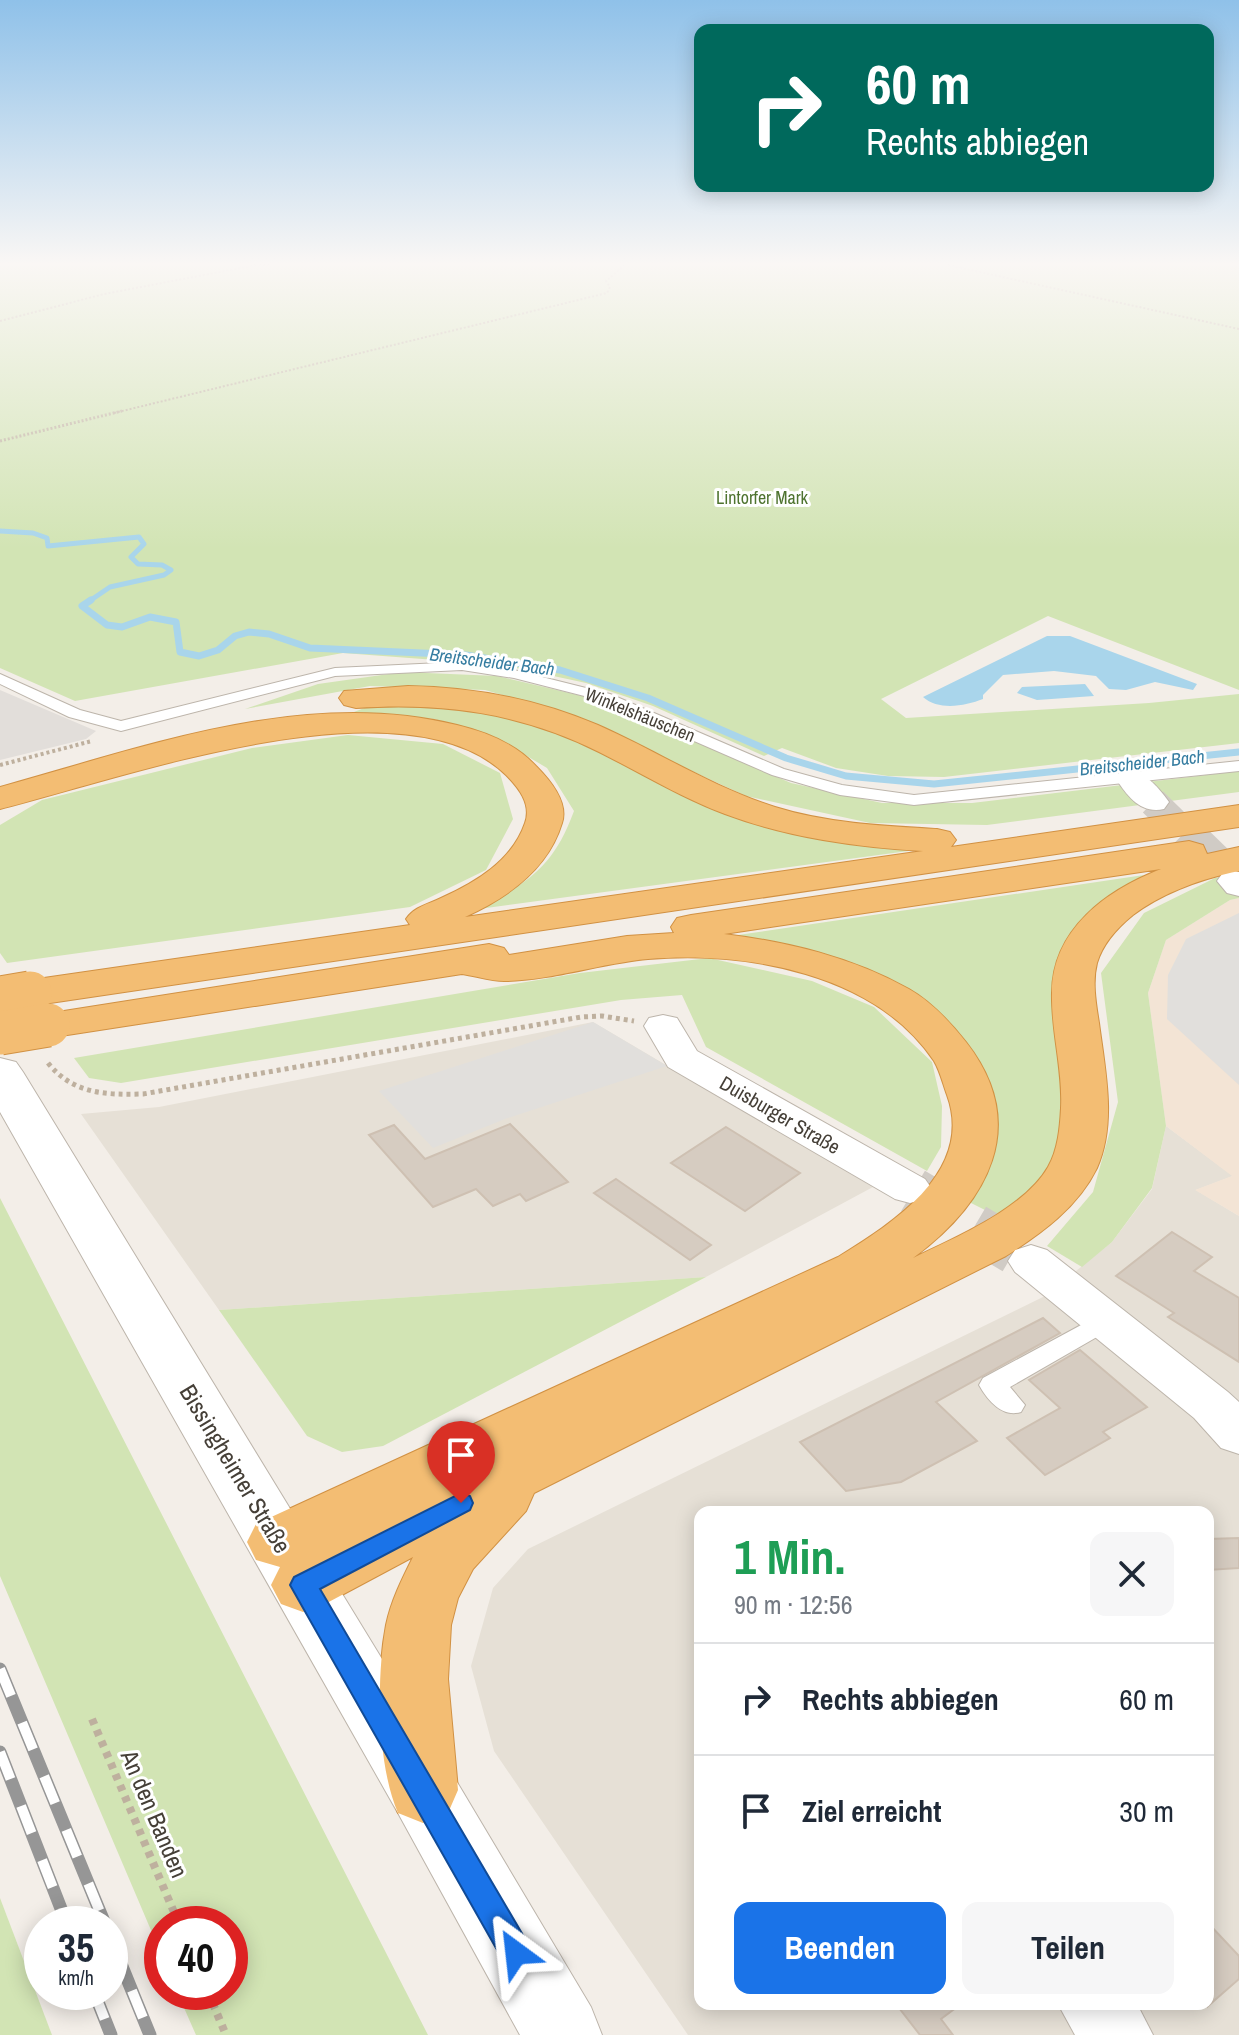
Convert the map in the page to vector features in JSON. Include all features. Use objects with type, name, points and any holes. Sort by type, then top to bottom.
[{"type":"highway","points":[[1,789],[284,711],[399,694],[452,695],[507,705],[561,722],[710,795],[763,815],[818,829],[956,842],[1123,831]]},
{"type":"highway","points":[[1,789],[275,728],[344,721],[404,724],[466,736],[512,760],[538,787],[546,815],[537,843],[516,871],[480,896],[420,921],[356,935],[122,969],[24,1028]]},
{"type":"highway","points":[[0,1033],[1123,831],[1239,816]]},
{"type":"highway","points":[[24,1028],[461,961],[1238,868]]},
{"type":"highway","points":[[291,1564],[540,1462],[988,1243],[1033,1214],[1072,1168],[1087,1113],[1073,988],[1082,946],[1116,907],[1153,885],[1190,870],[1238,868]]},
{"type":"highway","points":[[291,1564],[857,1270],[901,1242],[941,1206],[971,1162],[976,1117],[968,1076],[940,1038],[900,1001],[837,970],[736,946],[674,945],[504,968],[461,961]]},
{"type":"highway","points":[[423,1790],[413,1683],[418,1620],[437,1573],[469,1529],[540,1462]]},
{"type":"street","points":[[1131,779],[1153,802]]},
{"type":"street","name":"Duisburger Straße","points":[[663,1026],[682,1059],[910,1189]]},
{"type":"street","name":"Bissingheimer Straße","points":[[24,1028],[291,1564],[563,2035]]},
{"type":"street","points":[[1031,1261],[1211,1405],[1239,1434]]},
{"type":"street","points":[[1097,2010],[1119,2035]]},
{"type":"lane","name":"Winkelshäuschen","points":[[0,678],[104,724],[121,726],[335,672],[462,666],[514,674],[605,697],[778,772],[840,790],[914,800],[1239,766]]},
{"type":"lane","points":[[1012,1405],[992,1385],[1107,1320]]},
{"type":"path","points":[[0,441],[332,360]]},
{"type":"path","points":[[1,789],[121,726]]},
{"type":"path","points":[[24,1028],[56,1075],[68,1086],[112,1095],[143,1094],[581,1017],[602,1016],[663,1026]]},
{"type":"path","name":"An den Banden","points":[[92,1719],[171,1906]]},
{"type":"path","points":[[216,2010],[226,2035]]},
{"type":"shaded area","points":[[0,690],[96,731],[86,739],[0,760]]},
{"type":"shaded area","points":[[1239,898],[1239,1216],[1195,1190],[1232,1176],[1166,1126],[1148,993],[1166,940],[1230,900]]},
{"type":"shaded area","points":[[1239,913],[1239,1085],[1167,1019],[1168,975],[1186,939]]},
{"type":"shaded area","points":[[593,1022],[873,1187],[706,1277],[219,1310],[81,1114],[159,1107]]},
{"type":"shaded area","points":[[593,1022],[667,1066],[505,1119],[433,1148],[379,1091]]},
{"type":"shaded area","points":[[1166,1126],[1233,1176],[1196,1190],[1239,1216],[1239,2035],[688,2035],[494,1751],[471,1666],[493,1588],[528,1549],[1045,1296],[1112,1242],[1152,1189]]},
{"type":"green space","name":"Lintorfer Mark","points":[[0,360],[1239,360],[1239,690],[1048,616],[881,699],[906,718],[1149,703],[1239,694],[1239,743],[944,777],[888,776],[836,768],[782,748],[764,756],[653,706],[586,683],[502,665],[343,653],[75,701],[0,668]]},
{"type":"green space","points":[[403,672],[497,676],[595,699],[791,783],[882,803],[972,803],[1239,771],[1239,792],[987,825],[870,823],[746,796],[565,713],[485,690],[370,686],[245,709],[318,684]]},
{"type":"green space","points":[[445,703],[560,732],[703,801],[923,849],[479,909],[525,881],[548,860],[574,811],[547,768],[495,737],[434,719],[354,712],[372,705]]},
{"type":"green space","points":[[348,735],[443,744],[500,773],[513,819],[486,870],[410,907],[7,963],[0,953],[0,825],[42,800],[252,748]]},
{"type":"green space","points":[[1239,874],[1239,898],[1230,900],[1166,940],[1148,993],[1166,1126],[1152,1188],[1112,1242],[1082,1267],[1047,1246],[1093,1192],[1118,1102],[1101,973],[1144,913],[1215,878]]},
{"type":"green space","points":[[1144,875],[1087,917],[1058,960],[1061,1029],[1072,1104],[1052,1171],[999,1217],[969,1202],[964,1041],[731,936]]},
{"type":"green space","points":[[709,958],[812,981],[874,1007],[932,1062],[942,1106],[941,1147],[927,1171],[706,1047],[682,995],[621,1000],[121,1083],[89,1078],[74,1058],[580,973]]},
{"type":"green space","points":[[0,1198],[428,2035],[196,2035],[185,2010],[248,2010],[248,1906],[144,1906],[144,1914],[0,1576]]},
{"type":"green space","points":[[706,1277],[383,1446],[342,1452],[307,1436],[219,1310]]},
{"type":"green space","points":[[0,1898],[24,1961],[24,2010],[43,2010],[52,2035],[0,2035]]},
{"type":"water","points":[[1047,636],[1070,636],[1197,684],[1193,690],[1155,682],[1126,690],[1109,689],[1096,676],[1054,671],[1003,675],[983,695],[983,699],[968,704],[944,706],[923,697]]},
{"type":"water","points":[[1085,684],[1094,696],[1037,700],[1017,693],[1022,687]]},
{"type":"building","points":[[510,1124],[568,1182],[526,1201],[520,1194],[493,1206],[476,1189],[433,1207],[369,1135],[394,1125],[425,1159]]},
{"type":"building","points":[[726,1127],[800,1173],[745,1211],[671,1163]]},
{"type":"building","points":[[616,1179],[711,1245],[690,1260],[594,1193]]},
{"type":"building","points":[[1172,1232],[1212,1257],[1194,1271],[1239,1298],[1239,1362],[1168,1317],[1174,1313],[1116,1276]]},
{"type":"building","points":[[1043,1318],[1060,1333],[936,1402],[977,1441],[901,1482],[846,1491],[800,1442]]},
{"type":"building","points":[[1080,1350],[1147,1407],[1103,1432],[1110,1438],[1045,1475],[1007,1438],[1060,1408],[1029,1380]]},
{"type":"building","points":[[1239,1538],[1239,1568],[1214,1570],[1214,1539]]},
{"type":"building","points":[[1214,1929],[1239,1956],[1239,1979],[1214,2001]]},
{"type":"building","points":[[901,2010],[953,2010],[941,2019],[953,2035],[920,2035]]},
{"type":"waterway","name":"Breitscheider Bach","points":[[0,531],[33,533],[47,538],[48,546],[139,537],[144,544],[131,557],[138,564],[162,565],[171,570],[164,575],[110,587],[88,602]]},
{"type":"waterway","name":"Breitscheider Bach","points":[[88,602],[82,606],[107,625],[122,627],[150,617],[176,622],[180,652],[199,656],[218,650],[235,636],[249,632],[269,634],[310,648],[466,655],[560,670],[648,698],[786,758],[846,776],[934,784],[1239,752]]},
{"type":"tunnel","points":[[1153,802],[1194,842]]},
{"type":"tunnel","points":[[1192,840],[1232,879]]},
{"type":"tunnel","points":[[913,1191],[1018,1253]]},
{"type":"railway","points":[[0,1669],[98,1906]]},
{"type":"railway","points":[[0,1752],[60,1906]]},
{"type":"railway","points":[[128,1981],[150,2035]]},
{"type":"railway","points":[[101,2010],[111,2035]]},
{"type":"route","points":[[461,1503],[303,1585],[516,1953]]}]
